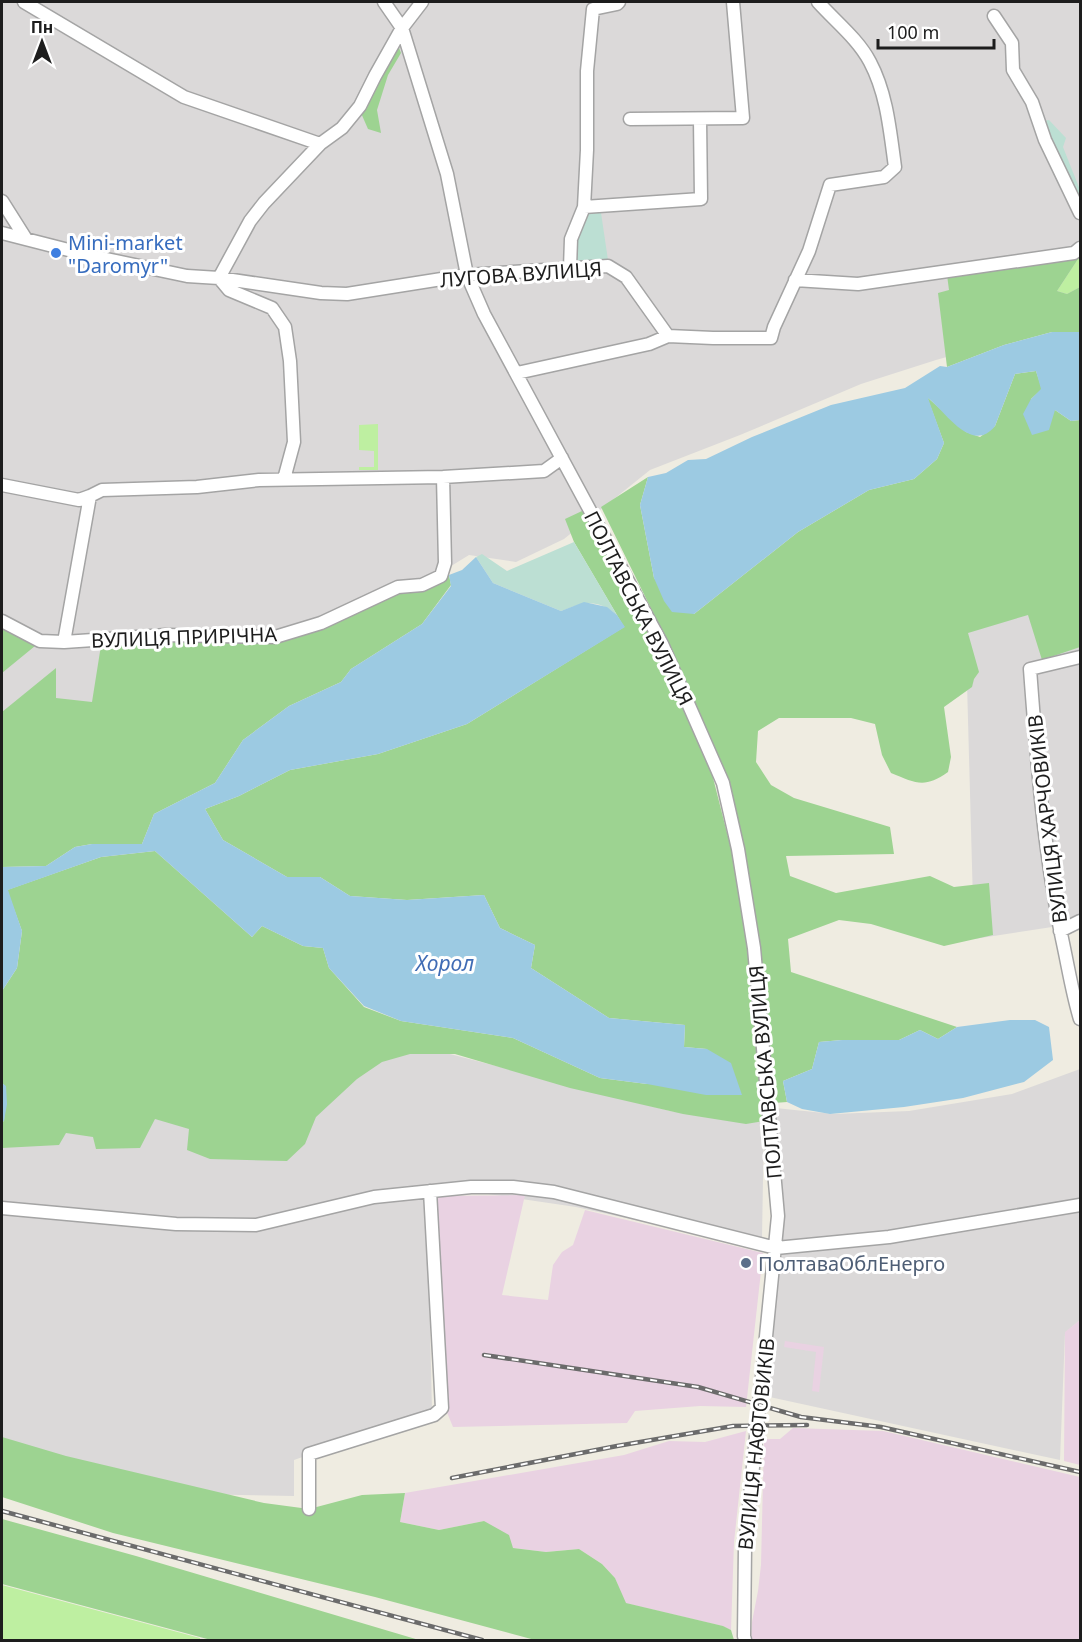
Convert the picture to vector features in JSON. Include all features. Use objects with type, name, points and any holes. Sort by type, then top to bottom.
[{"type":"street","points":[[24,2],[184,97],[320,144]]},
{"type":"street","name":"ПОЛТАВСЬКА ВУЛИЦЯ","points":[[384,2],[402,28],[447,174],[467,275],[484,314],[662,644],[723,783],[738,849],[754,948],[778,1216],[776,1248]]},
{"type":"street","points":[[284,479],[294,442],[290,361],[285,327],[272,308],[229,290],[219,278],[250,221],[264,203],[320,144],[342,128],[360,106],[402,28],[422,2]]},
{"type":"street","points":[[570,268],[571,238],[584,207],[587,71],[593,9],[618,2]]},
{"type":"street","points":[[630,119],[743,118],[733,2]]},
{"type":"street","points":[[517,373],[649,344],[668,336],[713,339],[771,338],[809,251],[830,185],[884,177],[895,167],[884,95],[870,60],[844,28],[818,2]]},
{"type":"street","points":[[994,16],[1012,43],[1013,70],[1032,102],[1045,140],[1080,213]]},
{"type":"street","points":[[584,207],[701,199],[700,119]]},
{"type":"street","points":[[2,203],[26,239]]},
{"type":"street","name":"ЛУГОВА ВУЛИЦЯ","points":[[2,233],[92,256],[187,276],[219,278],[321,293],[347,294],[467,275],[608,266],[626,277],[668,336]]},
{"type":"street","points":[[795,280],[858,284],[1074,253],[1080,248]]},
{"type":"street","points":[[2,485],[79,500],[102,490],[197,488],[259,480],[443,477],[544,471],[562,458]]},
{"type":"street","name":"ВУЛИЦЯ ПРИРІЧНА","points":[[2,621],[40,641],[64,642],[165,635],[275,637],[321,623],[398,586],[422,585],[441,576],[445,563],[443,477]]},
{"type":"street","points":[[64,642],[90,496]]},
{"type":"street","name":"ВУЛИЦЯ ХАРЧОВИКІВ","points":[[1080,657],[1030,669],[1048,857],[1060,931],[1080,1019]]},
{"type":"street","points":[[1060,931],[1080,921]]},
{"type":"street","points":[[2,1208],[164,1223],[256,1225],[374,1197],[471,1187],[513,1187],[554,1192],[776,1248],[889,1238],[1080,1205]]},
{"type":"street","points":[[309,1509],[309,1454],[434,1415],[441,1408],[430,1191]]},
{"type":"street","name":"ВУЛИЦЯ НАФТОВИКІВ","points":[[745,1641],[745,1547],[776,1248]]},
{"type":"shaded area","points":[[2,2],[1080,2],[1080,319],[861,384],[650,470],[564,539],[516,562],[469,555],[409,592],[146,696],[2,732]]},
{"type":"shaded area","points":[[1049,120],[1066,138],[1063,147],[1080,190],[1080,203],[1043,121]]},
{"type":"shaded area","points":[[600,206],[608,260],[601,263],[570,262],[584,207]]},
{"type":"shaded area","points":[[574,542],[617,615],[603,606],[590,603],[561,611],[493,583],[476,557],[482,554],[507,571]]},
{"type":"shaded area","points":[[1036,609],[1080,642],[1080,914],[1052,927],[974,939],[967,683],[959,634]]},
{"type":"shaded area","points":[[411,1044],[670,1111],[764,1121],[762,1237],[758,1247],[576,1207],[474,1192],[427,1199],[432,1411],[294,1460],[294,1496],[124,1493],[2,1454],[2,1135],[357,1067]]},
{"type":"shaded area","points":[[1080,1069],[1080,1320],[1065,1333],[1060,1460],[765,1396],[780,1255],[782,1210],[775,1108],[834,1114],[909,1111],[1012,1094]]},
{"type":"shaded area","points":[[525,1195],[502,1295],[548,1300],[553,1265],[562,1252],[573,1245],[585,1210],[763,1253],[746,1407],[700,1406],[635,1411],[627,1423],[453,1427],[446,1410],[436,1196]]},
{"type":"shaded area","points":[[1080,1320],[1080,1465],[1064,1461],[1065,1332]]},
{"type":"shaded area","points":[[785,1341],[824,1347],[819,1392],[812,1391],[816,1352],[784,1347]]},
{"type":"shaded area","points":[[793,1428],[883,1431],[1080,1477],[1080,1640],[751,1640],[761,1565],[764,1439],[780,1439]]},
{"type":"shaded area","points":[[746,1431],[734,1542],[731,1630],[625,1603],[615,1578],[602,1564],[579,1549],[546,1552],[513,1548],[484,1521],[439,1530],[400,1522],[405,1493],[624,1455],[669,1441],[705,1442]]},
{"type":"green space","points":[[398,45],[401,53],[388,75],[377,110],[381,133],[368,129],[361,113]]},
{"type":"green space","points":[[1080,256],[1080,287],[1067,294],[1057,291]]},
{"type":"green space","points":[[1080,256],[1057,291],[1067,294],[1080,287],[1080,332],[1052,332],[1004,345],[947,367],[938,293],[949,290],[947,275]]},
{"type":"green space","points":[[1036,371],[1042,389],[1031,399],[1055,410],[1071,421],[1080,420],[1080,647],[1042,660],[1028,615],[968,633],[979,672],[972,687],[944,707],[951,757],[948,772],[932,781],[914,782],[891,773],[882,755],[875,724],[851,718],[779,718],[758,731],[756,762],[771,785],[794,798],[890,827],[894,854],[786,856],[790,876],[836,893],[930,876],[954,887],[989,883],[993,935],[944,946],[871,924],[839,920],[788,939],[791,972],[957,1027],[938,1039],[920,1030],[899,1040],[819,1042],[812,1069],[783,1081],[787,1102],[774,1103],[759,941],[730,783],[669,645],[601,507],[648,477],[640,505],[654,578],[694,614],[798,532],[869,490],[914,479],[937,459],[944,443],[927,397],[966,432],[980,437],[995,426],[1015,374]]},
{"type":"green space","points":[[378,424],[378,470],[359,470],[359,467],[374,467],[374,451],[359,450],[359,425]]},
{"type":"green space","points":[[582,511],[665,663],[708,758],[742,892],[764,1121],[746,1124],[683,1114],[570,1088],[455,1054],[410,1054],[382,1062],[357,1079],[316,1117],[305,1144],[287,1161],[210,1159],[187,1150],[189,1129],[155,1119],[140,1148],[96,1149],[93,1137],[66,1133],[59,1145],[2,1148],[6,1087],[2,1083],[2,991],[17,968],[22,931],[7,890],[101,857],[155,851],[252,937],[262,926],[303,946],[323,948],[329,968],[364,1007],[401,1021],[513,1038],[600,1078],[647,1084],[707,1049],[684,1047],[685,1025],[609,1018],[531,968],[535,945],[500,928],[484,895],[407,900],[350,896],[320,877],[287,877],[223,840],[205,809],[239,796],[290,770],[378,754],[467,724],[624,627],[574,542],[565,519]]},
{"type":"green space","points":[[449,575],[451,585],[422,624],[351,669],[341,682],[289,706],[243,740],[215,783],[154,814],[142,844],[92,844],[75,847],[46,866],[2,867],[2,712],[56,668],[56,698],[92,702],[102,639],[275,637]]},
{"type":"green space","points":[[2,621],[40,641],[2,673]]},
{"type":"green space","points":[[2,1437],[66,1456],[264,1503],[309,1509],[362,1495],[405,1493],[400,1522],[439,1530],[484,1521],[509,1535],[513,1548],[546,1552],[579,1549],[602,1564],[615,1578],[626,1603],[723,1626],[731,1630],[734,1640],[535,1640],[375,1597],[113,1533],[2,1497]]},
{"type":"green space","points":[[2,1519],[136,1556],[419,1640],[211,1640],[2,1584]]},
{"type":"green space","points":[[2,1585],[200,1638],[200,1640],[2,1640]]},
{"type":"water","points":[[1052,332],[1080,332],[1080,420],[1071,421],[1055,410],[1049,430],[1032,435],[1023,414],[1031,399],[1041,389],[1036,371],[1015,374],[995,426],[986,434],[977,436],[959,428],[928,398],[944,443],[937,459],[914,479],[869,490],[798,532],[694,614],[672,612],[664,601],[654,578],[640,505],[648,477],[666,473],[688,460],[706,459],[752,437],[831,405],[905,388],[940,366],[947,367],[1004,345]]},
{"type":"water","name":"Хорол","points":[[476,557],[493,583],[561,611],[584,602],[607,607],[617,615],[625,627],[467,724],[378,754],[290,770],[239,796],[205,809],[223,840],[287,877],[320,877],[350,896],[407,900],[484,895],[500,928],[535,945],[531,968],[609,1018],[685,1025],[684,1047],[707,1049],[731,1063],[742,1095],[706,1095],[600,1078],[513,1038],[401,1021],[364,1006],[329,968],[323,948],[303,946],[262,926],[252,937],[155,851],[101,857],[8,890],[22,931],[17,968],[2,991],[2,867],[46,866],[75,847],[92,844],[142,844],[154,814],[215,783],[243,740],[289,706],[341,682],[351,669],[422,624],[451,586],[449,575],[462,570]]},
{"type":"water","points":[[1010,1020],[1035,1020],[1049,1027],[1053,1060],[1024,1082],[963,1098],[904,1107],[830,1114],[802,1109],[787,1102],[783,1081],[812,1069],[819,1042],[899,1040],[920,1030],[938,1039],[957,1027]]},
{"type":"water","points":[[2,1083],[6,1086],[7,1104],[2,1122]]},
{"type":"railway","points":[[484,1355],[698,1387],[801,1417],[881,1427],[1080,1472]]},
{"type":"railway","points":[[452,1478],[733,1426],[807,1425]]},
{"type":"railway","points":[[2,1511],[482,1640]]},
{"type":"place","name":"Mini-market \"Daromyr\"","points":[[56,253]]},
{"type":"place","name":"ПолтаваОблЕнерго","points":[[746,1263]]}]
